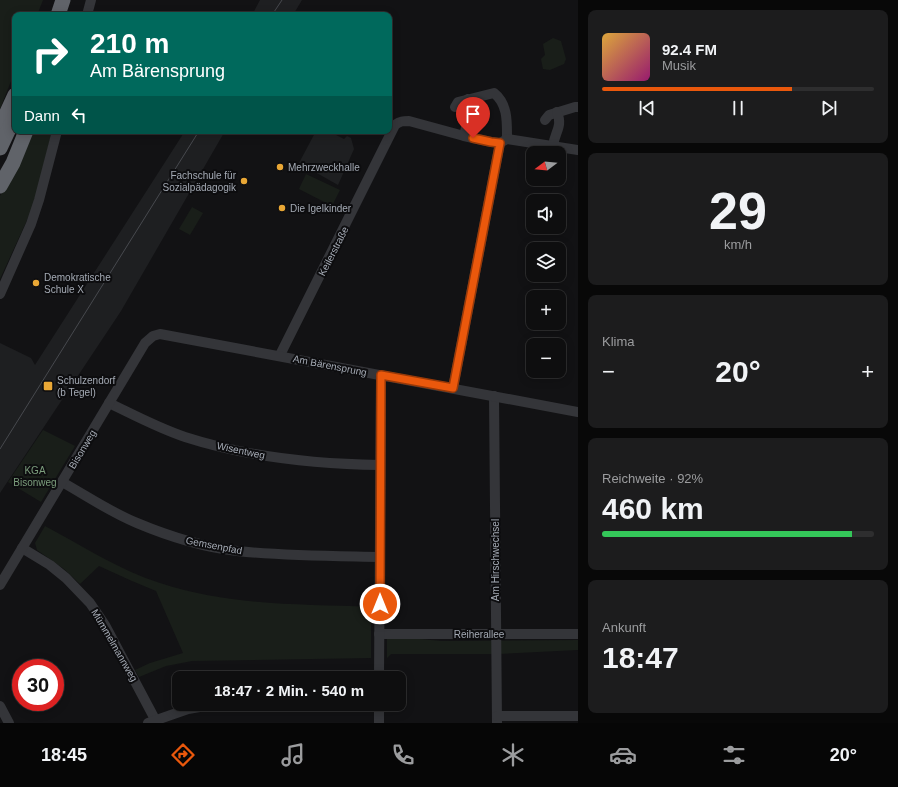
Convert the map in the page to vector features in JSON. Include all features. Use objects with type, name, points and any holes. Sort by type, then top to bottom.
[{"type":"highway","points":[[50,12],[54,0]]},
{"type":"highway","points":[[59,12],[64,0]]},
{"type":"highway","points":[[62,12],[64,0]]},
{"type":"highway","points":[[0,126],[12,101]]},
{"type":"highway","points":[[0,148],[12,122]]},
{"type":"highway","points":[[0,166],[16,134]]},
{"type":"highway","points":[[0,186],[13,163],[25,134]]},
{"type":"street","points":[[88,12],[91,0]]},
{"type":"street","points":[[453,388],[508,122],[501,99],[494,93],[458,102],[455,107]]},
{"type":"street","points":[[464,136],[470,111],[468,99]]},
{"type":"street","points":[[545,120],[548,115],[578,107]]},
{"type":"street","points":[[392,123],[402,120],[409,121],[491,142],[504,141],[553,146],[557,130],[560,125],[557,112]]},
{"type":"street","points":[[0,294],[31,224],[39,200],[56,134]]},
{"type":"street","name":"Keilerstraße","points":[[280,355],[387,134]]},
{"type":"street","points":[[566,148],[578,150]]},
{"type":"street","name":"Am Bärensprung","points":[[153,336],[160,334],[280,355],[578,412]]},
{"type":"street","name":"Bisonweg","points":[[0,586],[145,343],[153,336]]},
{"type":"street","points":[[379,671],[381,375]]},
{"type":"street","name":"Am Hirschwechsel","points":[[494,396],[497,719]]},
{"type":"street","name":"Wisentweg","points":[[109,403],[153,424],[184,436],[230,450],[283,458],[380,465]]},
{"type":"street","name":"Gemsenpfad","points":[[62,482],[106,509],[136,523],[163,533],[211,546],[271,553],[380,557]]},
{"type":"street","name":"Mümmelmannweg","points":[[22,548],[50,565],[74,586],[90,603],[105,625],[154,722]]},
{"type":"street","name":"Reiherallee","points":[[380,634],[578,634]]},
{"type":"street","points":[[0,706],[9,723]]},
{"type":"street","points":[[154,722],[183,711]]},
{"type":"street","points":[[378,723],[379,711]]},
{"type":"street","points":[[497,719],[578,716]]},
{"type":"shaded area","points":[[260,0],[302,0],[295,12],[254,12]]},
{"type":"shaded area","points":[[183,134],[223,134],[121,311],[0,493],[0,343],[31,358],[35,365]]},
{"type":"shaded area","points":[[314,134],[336,134],[344,139],[347,136],[351,138],[354,149],[338,185],[299,163]]},
{"type":"green space","points":[[0,0],[43,0],[38,12],[12,12],[12,79],[0,109]]},
{"type":"green space","points":[[553,38],[561,41],[566,59],[564,64],[550,70],[543,69],[541,59],[545,55],[543,44]]},
{"type":"green space","points":[[31,134],[51,134],[33,207],[0,279],[0,196],[14,171]]},
{"type":"green space","points":[[306,174],[340,190],[332,206],[299,189]]},
{"type":"green space","points":[[192,207],[203,213],[190,235],[179,229]]},
{"type":"green space","name":"KGA Bisonweg","points":[[43,430],[75,446],[41,502],[8,482]]},
{"type":"green space","points":[[45,526],[101,557],[145,578],[186,591],[238,600],[291,604],[371,607],[371,658],[192,661],[166,666],[139,677],[135,670],[150,663],[183,653],[156,591],[99,566],[80,584],[64,569],[37,550],[35,543]]},
{"type":"green space","points":[[387,636],[442,641],[578,640],[578,650],[498,654],[391,654],[387,658]]},
{"type":"tram line","points":[[274,12],[282,0]]},
{"type":"tram line","points":[[0,449],[197,134]]},
{"type":"place","name":"Mehrzweckhalle","points":[[280,167]]},
{"type":"place","name":"Fachschule für Sozialpädagogik","points":[[244,181]]},
{"type":"place","name":"Die Igelkinder","points":[[282,208]]},
{"type":"place","name":"Demokratische Schule X","points":[[36,283]]},
{"type":"place","name":"Schulzendorf (b Tegel)","points":[[48,386]]},
{"type":"route","points":[[380,604],[381,375],[453,388],[500,143],[473,138]]}]
